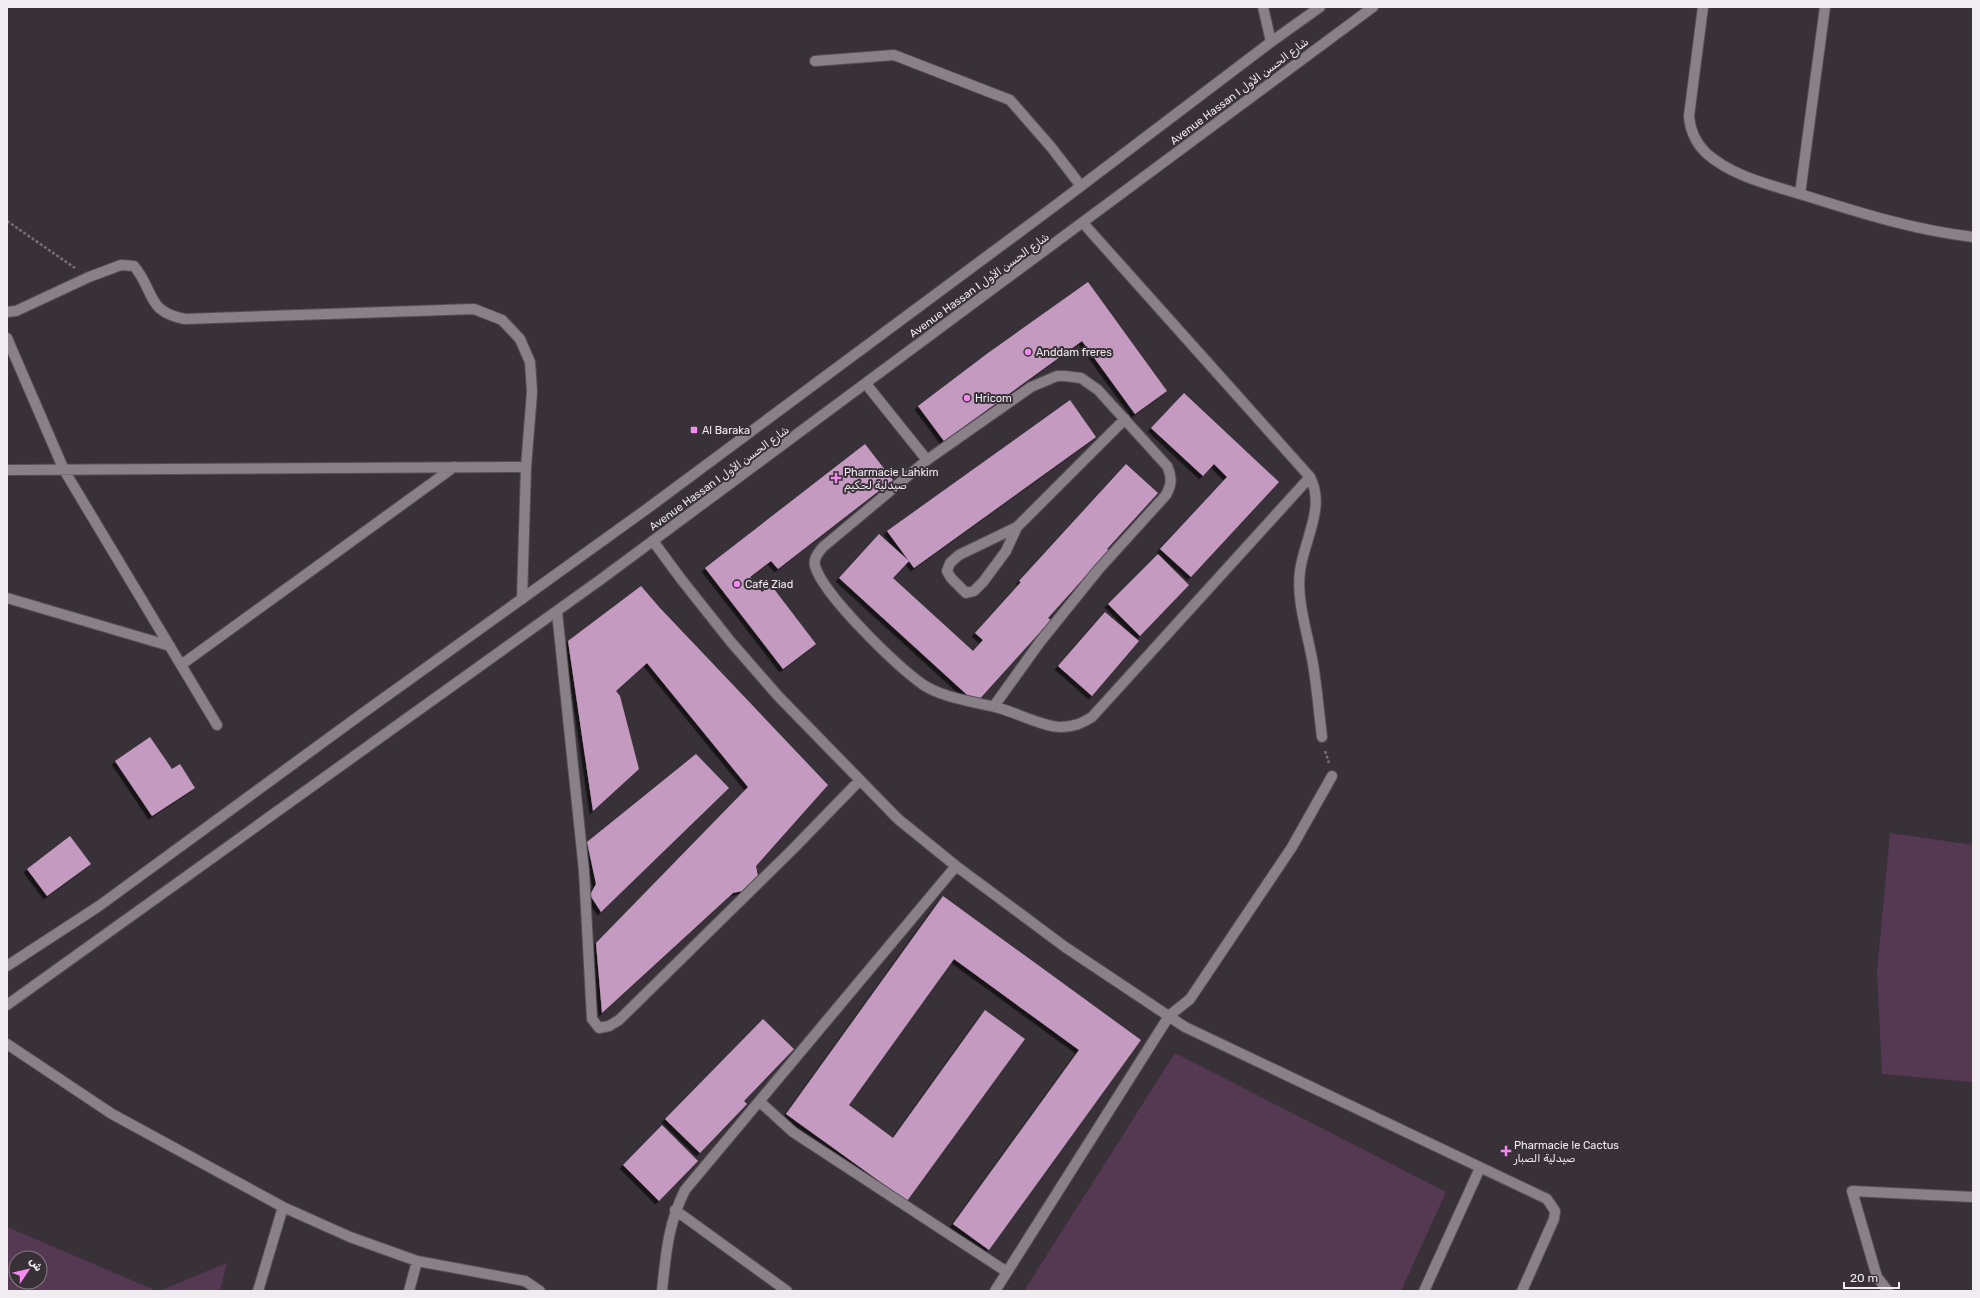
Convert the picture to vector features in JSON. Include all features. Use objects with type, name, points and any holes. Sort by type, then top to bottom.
[{"type":"street","points":[[1263,7],[1272,42]]},
{"type":"street","points":[[7,966],[99,906],[644,511],[1082,186],[1320,7]]},
{"type":"street","name":"Avenue Hassan I شارع الحسن الأول","points":[[7,1005],[600,580],[1083,224],[1372,7]]},
{"type":"street","points":[[1703,7],[1689,116],[1690,129],[1696,141],[1707,153],[1728,168],[1755,181],[1890,221],[1938,233],[1973,237]]},
{"type":"street","points":[[1800,194],[1825,7]]},
{"type":"street","points":[[816,60],[894,55],[1010,100],[1051,147],[1082,186]]},
{"type":"street","points":[[1083,224],[1310,477],[1314,486],[1316,505],[1300,570],[1300,585],[1314,665],[1322,737]]},
{"type":"street","points":[[7,312],[16,311],[89,277],[121,265],[134,266],[142,276],[156,306],[170,316],[185,319],[474,309],[502,320],[520,339],[530,362],[532,392],[526,467],[522,599]]},
{"type":"street","points":[[7,338],[64,470],[217,725]]},
{"type":"street","points":[[994,706],[1040,642],[1098,570],[1166,495],[1171,486],[1171,476],[1168,466],[1098,390],[1081,378],[1073,376],[1057,376],[1031,387],[927,460],[823,547],[816,556],[814,564],[821,578],[845,610],[881,648],[923,685],[944,694],[981,705],[994,706],[1059,727],[1076,726],[1092,717],[1310,477]]},
{"type":"street","points":[[866,384],[927,460]]},
{"type":"street","points":[[1017,527],[1006,551],[983,582],[974,591],[966,593],[951,578],[947,571],[950,563],[959,555],[1017,527],[1125,419]]},
{"type":"street","points":[[182,665],[454,467]]},
{"type":"street","points":[[7,470],[526,467]]},
{"type":"street","points":[[653,541],[680,579],[731,642],[779,697],[898,819],[956,866],[1064,947],[1185,1027],[1547,1199],[1555,1211],[1554,1219],[1522,1291]]},
{"type":"street","points":[[7,598],[170,646]]},
{"type":"street","points":[[556,612],[584,871],[592,1019],[599,1028],[609,1026],[619,1020],[793,849],[860,780]]},
{"type":"street","points":[[995,1291],[1169,1016],[1190,999],[1292,847],[1332,776]]},
{"type":"street","points":[[662,1291],[667,1241],[675,1210],[685,1190],[956,866]]},
{"type":"street","points":[[7,1044],[112,1114],[283,1207],[350,1237],[417,1261],[525,1281],[540,1291]]},
{"type":"street","points":[[760,1102],[793,1132],[1007,1272]]},
{"type":"street","points":[[1424,1291],[1480,1168]]},
{"type":"street","points":[[1888,1291],[1877,1277],[1852,1191],[1973,1197]]},
{"type":"street","points":[[258,1291],[283,1207]]},
{"type":"street","points":[[675,1210],[787,1291]]},
{"type":"street","points":[[409,1291],[417,1261]]},
{"type":"path","points":[[7,220],[89,277]]},
{"type":"path","points":[[1322,737],[1332,776]]},
{"type":"shaded area","points":[[1890,833],[1973,845],[1973,1082],[1882,1074],[1877,972]]},
{"type":"shaded area","points":[[1175,1053],[1446,1192],[1401,1291],[1024,1291]]},
{"type":"shaded area","points":[[7,1227],[157,1291],[7,1291]]},
{"type":"shaded area","points":[[227,1263],[220,1291],[159,1291]]},
{"type":"building","points":[[1088,282],[1167,391],[1135,414],[1082,341],[944,441],[918,406],[988,353]]},
{"type":"building","points":[[1184,393],[1279,482],[1191,577],[1160,549],[1227,477],[1214,464],[1203,476],[1151,428]]},
{"type":"building","points":[[1070,400],[1096,437],[914,568],[887,531]]},
{"type":"building","points":[[865,444],[893,480],[778,569],[771,561],[750,577],[762,592],[771,585],[816,644],[783,669],[705,568]]},
{"type":"building","points":[[1126,464],[1158,493],[1107,549],[1109,550],[1048,618],[1051,620],[976,703],[839,578],[879,534],[909,561],[893,578],[973,651],[983,640],[975,633],[1021,582],[1019,581]]},
{"type":"building","points":[[1158,554],[1189,585],[1140,636],[1108,604]]},
{"type":"building","points":[[641,586],[660,608],[828,785],[756,866],[758,876],[742,891],[733,893],[602,1013],[596,943],[748,787],[647,663],[616,691],[620,696],[639,769],[593,811],[568,641]]},
{"type":"building","points":[[1105,612],[1139,641],[1092,696],[1058,666]]},
{"type":"building","points":[[150,737],[172,769],[180,764],[195,788],[152,816],[115,761]]},
{"type":"building","points":[[696,754],[729,788],[601,912],[590,895],[596,884],[587,842]]},
{"type":"building","points":[[70,836],[91,864],[47,896],[27,869]]},
{"type":"building","points":[[943,896],[1141,1040],[989,1250],[953,1224],[1079,1050],[954,959],[849,1105],[893,1138],[985,1010],[1025,1039],[907,1201],[786,1114]]},
{"type":"building","points":[[763,1019],[794,1049],[744,1101],[747,1104],[700,1153],[665,1119]]},
{"type":"building","points":[[662,1125],[698,1161],[659,1201],[623,1165]]},
{"type":"place","name":"Anddam freres","points":[[1028,352]]},
{"type":"place","name":"Hricom","points":[[967,398]]},
{"type":"place","name":"Al Baraka","points":[[694,430]]},
{"type":"place","name":"Pharmacie Lahkim صيدلية لحكيم","points":[[836,478]]},
{"type":"place","name":"Café Ziad","points":[[737,584]]},
{"type":"place","name":"Pharmacie le Cactus صيدلية الصبار","points":[[1506,1151]]}]
